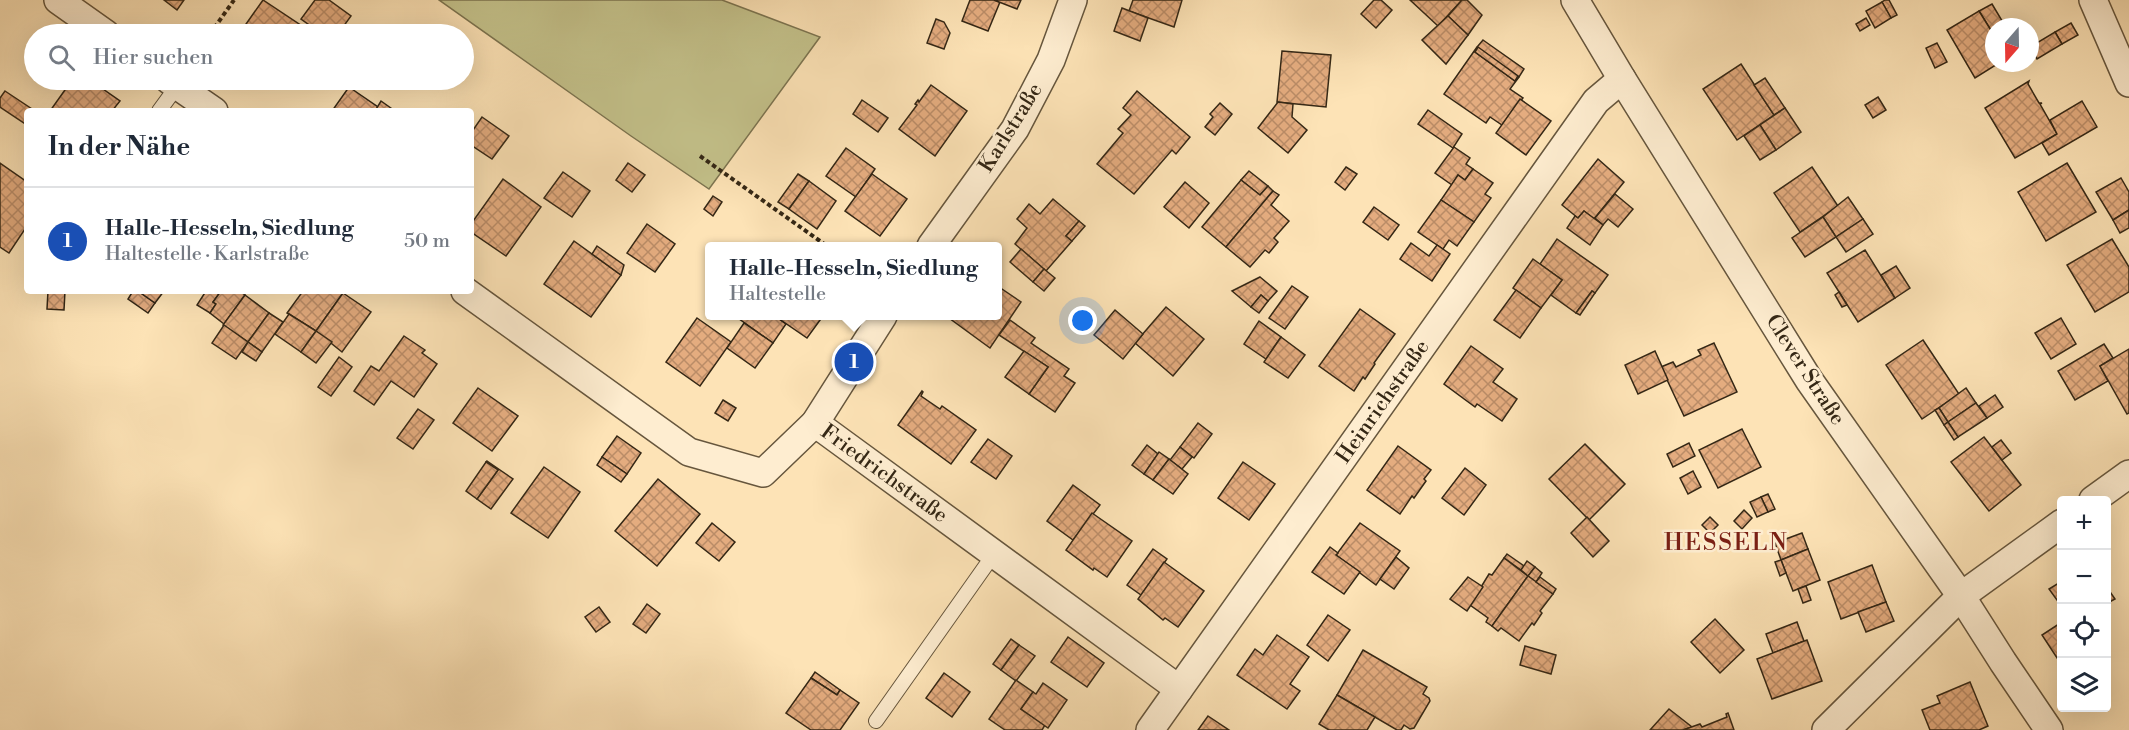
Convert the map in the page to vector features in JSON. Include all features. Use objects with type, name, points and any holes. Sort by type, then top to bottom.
[{"type":"street","points":[[58,0],[92,24]]},
{"type":"street","name":"Karlstraße","points":[[934,242],[1015,129],[1051,60],[1073,0]]},
{"type":"street","name":"Clever Straße","points":[[1575,0],[1809,380],[1961,596],[2002,662],[2049,730]]},
{"type":"street","points":[[2093,0],[2129,83]]},
{"type":"street","name":"Heinrichstraße","points":[[1150,730],[1596,101],[1622,79]]},
{"type":"street","points":[[185,90],[210,108]]},
{"type":"street","name":"Friedrichstraße","points":[[469,294],[689,452],[763,473],[815,423],[1179,689]]},
{"type":"street","points":[[815,423],[880,320]]},
{"type":"street","points":[[2100,496],[2129,474]]},
{"type":"street","points":[[1826,730],[1961,596],[2057,526]]},
{"type":"lane","points":[[161,108],[170,90]]},
{"type":"lane","points":[[876,722],[994,554]]},
{"type":"path","points":[[217,24],[234,0]]},
{"type":"path","points":[[700,156],[821,242]]},
{"type":"shaded area","points":[[439,0],[722,0],[820,37],[709,189]]},
{"type":"building","points":[[164,0],[184,0],[177,10]]},
{"type":"building","points":[[263,0],[299,24],[246,24]]},
{"type":"building","points":[[315,0],[329,0],[351,16],[345,24],[308,24],[301,19]]},
{"type":"building","points":[[970,0],[1000,2],[988,31],[962,21]]},
{"type":"building","points":[[994,0],[1021,0],[1017,9]]},
{"type":"building","points":[[1133,0],[1182,0],[1174,27],[1129,11]]},
{"type":"building","points":[[1374,0],[1381,0],[1392,10],[1376,28],[1361,14]]},
{"type":"building","points":[[1410,0],[1462,0],[1438,26]]},
{"type":"building","points":[[1462,0],[1467,0],[1482,15],[1468,35],[1448,16]]},
{"type":"building","points":[[1889,0],[1897,15],[1891,18],[1882,2]]},
{"type":"building","points":[[1882,2],[1891,18],[1875,28],[1866,11]]},
{"type":"building","points":[[1992,4],[2000,18],[1985,18],[1985,21],[1979,11]]},
{"type":"building","points":[[1122,8],[1148,18],[1140,41],[1114,31]]},
{"type":"building","points":[[1979,11],[1985,21],[1985,72],[1975,78],[1947,30]]},
{"type":"building","points":[[1448,16],[1468,35],[1446,64],[1422,40]]},
{"type":"building","points":[[1866,18],[1870,25],[1860,31],[1856,24]]},
{"type":"building","points":[[936,19],[944,22],[950,33],[944,49],[927,43]]},
{"type":"building","points":[[2071,23],[2078,35],[2062,44],[2055,32]]},
{"type":"building","points":[[2055,32],[2062,44],[2039,58],[2039,42]]},
{"type":"building","points":[[1483,40],[1524,69],[1519,77],[1477,47]]},
{"type":"building","points":[[1937,43],[1947,62],[1935,68],[1926,48]]},
{"type":"building","points":[[1477,47],[1475,52],[1515,81],[1519,77],[1510,89],[1523,98],[1502,125],[1490,117],[1486,123],[1444,94]]},
{"type":"building","points":[[1478,47],[1518,76],[1515,81],[1475,52]]},
{"type":"building","points":[[1282,51],[1331,55],[1326,107],[1277,102]]},
{"type":"building","points":[[1741,64],[1774,115],[1737,140],[1703,89]]},
{"type":"building","points":[[1765,78],[1785,108],[1774,115],[1754,85]]},
{"type":"building","points":[[2029,81],[2028,84],[2039,103],[2042,103],[2040,104],[2057,134],[2015,158],[1985,108]]},
{"type":"building","points":[[931,85],[967,111],[935,156],[899,129]]},
{"type":"building","points":[[65,90],[104,90],[120,101],[114,108],[52,108]]},
{"type":"building","points":[[347,90],[353,90],[378,107],[377,108],[334,108]]},
{"type":"building","points":[[5,91],[30,108],[24,108],[24,123],[0,107],[0,98]]},
{"type":"building","points":[[1137,91],[1190,137],[1176,154],[1172,150],[1134,194],[1097,164],[1123,133],[1118,129],[1131,115],[1123,108]]},
{"type":"building","points":[[1878,97],[1886,110],[1873,118],[1865,105]]},
{"type":"building","points":[[1520,99],[1551,121],[1526,155],[1496,133]]},
{"type":"building","points":[[862,100],[888,118],[878,132],[853,114]]},
{"type":"building","points":[[381,101],[391,108],[377,108]]},
{"type":"building","points":[[2082,101],[2097,127],[2049,155],[2042,143],[2057,134],[2050,120]]},
{"type":"building","points":[[1278,102],[1293,104],[1292,117],[1307,130],[1288,153],[1258,128]]},
{"type":"building","points":[[1220,103],[1232,114],[1215,135],[1205,127],[1213,117],[1210,114]]},
{"type":"building","points":[[1785,108],[1801,132],[1776,150],[1760,125]]},
{"type":"building","points":[[1428,110],[1462,134],[1453,148],[1418,124]]},
{"type":"building","points":[[482,117],[509,136],[492,159],[474,147],[474,129]]},
{"type":"building","points":[[1760,125],[1776,150],[1760,160],[1744,136]]},
{"type":"building","points":[[1454,147],[1470,158],[1466,164],[1473,169],[1465,180],[1458,175],[1452,185],[1435,173]]},
{"type":"building","points":[[846,148],[875,169],[856,197],[826,176]]},
{"type":"building","points":[[1598,159],[1624,182],[1594,219],[1584,211],[1578,218],[1562,205]]},
{"type":"building","points":[[0,163],[24,180],[24,230],[9,253],[0,247]]},
{"type":"building","points":[[628,163],[645,175],[632,192],[616,180]]},
{"type":"building","points":[[2067,163],[2096,212],[2046,241],[2018,192]]},
{"type":"building","points":[[1346,167],[1357,174],[1345,190],[1335,182]]},
{"type":"building","points":[[1812,167],[1838,206],[1800,232],[1774,193]]},
{"type":"building","points":[[1473,169],[1493,183],[1485,194],[1491,198],[1474,222],[1441,200],[1458,175],[1465,180]]},
{"type":"building","points":[[1249,171],[1268,186],[1260,195],[1241,180]]},
{"type":"building","points":[[563,172],[590,191],[572,217],[544,198]]},
{"type":"building","points":[[798,174],[809,181],[789,209],[778,202]]},
{"type":"building","points":[[872,174],[907,199],[880,236],[845,211]]},
{"type":"building","points":[[2121,178],[2129,192],[2129,210],[2113,220],[2096,192]]},
{"type":"building","points":[[503,179],[541,207],[506,256],[474,234],[474,220]]},
{"type":"building","points":[[1241,180],[1260,195],[1268,186],[1273,191],[1226,247],[1202,227]]},
{"type":"building","points":[[809,181],[836,201],[817,229],[789,209]]},
{"type":"building","points":[[1185,182],[1209,203],[1189,228],[1164,207]]},
{"type":"building","points":[[1273,191],[1279,195],[1271,205],[1289,221],[1274,238],[1278,242],[1269,253],[1265,250],[1250,267],[1226,247]]},
{"type":"building","points":[[1615,194],[1633,209],[1618,227],[1608,219],[1603,225],[1595,218]]},
{"type":"building","points":[[713,196],[722,202],[713,216],[704,209]]},
{"type":"building","points":[[1848,197],[1863,219],[1836,237],[1823,217]]},
{"type":"building","points":[[1053,199],[1079,221],[1066,236],[1072,241],[1046,271],[1015,244],[1027,228],[1017,219],[1029,204],[1040,214]]},
{"type":"building","points":[[1441,200],[1474,222],[1457,246],[1449,240],[1443,249],[1418,232]]},
{"type":"building","points":[[1374,207],[1399,225],[1388,240],[1363,222]]},
{"type":"building","points":[[2129,210],[2129,228],[2120,233],[2113,220]]},
{"type":"building","points":[[1584,211],[1603,225],[1590,245],[1567,228],[1575,216],[1578,218]]},
{"type":"building","points":[[1823,217],[1836,237],[1805,257],[1792,238]]},
{"type":"building","points":[[1863,219],[1873,234],[1846,252],[1836,237]]},
{"type":"building","points":[[1079,221],[1085,226],[1072,241],[1066,236]]},
{"type":"building","points":[[647,224],[675,244],[655,272],[627,253]]},
{"type":"building","points":[[1557,239],[1608,275],[1595,293],[1592,291],[1576,313],[1551,295],[1562,280],[1540,264]]},
{"type":"building","points":[[2112,239],[2129,267],[2129,292],[2095,312],[2067,265]]},
{"type":"building","points":[[574,241],[621,275],[591,317],[544,284]]},
{"type":"building","points":[[1411,243],[1429,256],[1437,245],[1450,254],[1432,281],[1400,259]]},
{"type":"building","points":[[597,246],[624,265],[621,275],[592,254]]},
{"type":"building","points":[[1021,249],[1044,269],[1033,282],[1010,262]]},
{"type":"building","points":[[1865,250],[1895,298],[1858,322],[1827,273]]},
{"type":"building","points":[[1533,259],[1562,280],[1541,308],[1513,288]]},
{"type":"building","points":[[1896,266],[1910,288],[1895,298],[1881,275]]},
{"type":"building","points":[[1044,269],[1055,278],[1044,291],[1033,282]]},
{"type":"building","points":[[1260,277],[1277,291],[1268,301],[1261,295],[1251,307],[1232,291]]},
{"type":"building","points":[[1292,286],[1308,297],[1285,329],[1269,318]]},
{"type":"building","points":[[1002,289],[1021,302],[990,348],[952,320],[1002,320]]},
{"type":"building","points":[[1516,290],[1541,308],[1520,338],[1494,320]]},
{"type":"building","points":[[1592,291],[1595,293],[1580,315],[1576,313]]},
{"type":"building","points":[[1839,292],[1847,305],[1842,307],[1835,295]]},
{"type":"building","points":[[48,294],[65,294],[64,310],[47,309]]},
{"type":"building","points":[[131,294],[142,294],[155,303],[148,313],[128,299]]},
{"type":"building","points":[[142,294],[162,294],[155,303]]},
{"type":"building","points":[[204,294],[219,294],[213,302],[216,304],[210,313],[197,305]]},
{"type":"building","points":[[219,294],[245,295],[224,324],[210,313],[216,304],[213,302]]},
{"type":"building","points":[[301,294],[342,294],[316,331],[287,313]]},
{"type":"building","points":[[342,294],[371,312],[342,352],[316,331]]},
{"type":"building","points":[[245,295],[269,313],[248,342],[223,325]]},
{"type":"building","points":[[1261,295],[1268,301],[1259,313],[1251,307]]},
{"type":"building","points":[[1166,307],[1204,339],[1173,376],[1135,343]]},
{"type":"building","points":[[1360,309],[1395,334],[1365,379],[1363,377],[1354,391],[1319,366]]},
{"type":"building","points":[[1115,310],[1143,334],[1123,359],[1094,335]]},
{"type":"building","points":[[269,313],[283,322],[262,352],[248,342]]},
{"type":"building","points":[[289,314],[316,331],[301,352],[275,334]]},
{"type":"building","points":[[697,318],[731,342],[700,386],[666,362]]},
{"type":"building","points":[[2061,318],[2076,344],[2051,359],[2035,333]]},
{"type":"building","points":[[741,320],[780,320],[786,324],[773,343]]},
{"type":"building","points":[[781,320],[820,320],[807,338]]},
{"type":"building","points":[[1010,320],[1035,338],[1031,343],[1069,369],[1064,376],[1075,383],[1055,412],[1029,394],[1048,367],[999,335]]},
{"type":"building","points":[[1259,321],[1281,337],[1266,359],[1244,344]]},
{"type":"building","points":[[744,323],[773,343],[755,368],[727,348]]},
{"type":"building","points":[[224,325],[248,342],[236,359],[212,343]]},
{"type":"building","points":[[316,331],[332,342],[316,363],[301,352]]},
{"type":"building","points":[[404,336],[425,350],[422,353],[437,364],[414,397],[391,381],[374,405],[354,391],[371,366],[379,371]]},
{"type":"building","points":[[1281,337],[1305,355],[1288,378],[1264,362]]},
{"type":"building","points":[[1923,340],[1959,394],[1922,419],[1886,365]]},
{"type":"building","points":[[248,342],[262,352],[256,361],[242,352]]},
{"type":"building","points":[[1714,343],[1737,392],[1684,416],[1661,367],[1673,362],[1676,367],[1701,355],[1698,350]]},
{"type":"building","points":[[2104,344],[2113,358],[2100,366],[2108,381],[2075,400],[2058,371]]},
{"type":"building","points":[[1471,346],[1503,369],[1493,382],[1517,399],[1502,421],[1477,404],[1475,407],[1444,384]]},
{"type":"building","points":[[2129,349],[2129,413],[2127,414],[2100,366]]},
{"type":"building","points":[[1024,351],[1048,367],[1029,394],[1005,377]]},
{"type":"building","points":[[1655,351],[1668,380],[1638,394],[1625,365]]},
{"type":"building","points":[[339,357],[352,367],[331,396],[318,387]]},
{"type":"building","points":[[478,388],[518,416],[492,451],[453,423]]},
{"type":"building","points":[[1966,388],[1976,403],[1948,422],[1939,408]]},
{"type":"building","points":[[922,391],[921,396],[940,409],[942,406],[976,430],[951,464],[898,425]]},
{"type":"building","points":[[1995,395],[2003,407],[1987,418],[1979,406]]},
{"type":"building","points":[[723,400],[736,408],[728,421],[715,413]]},
{"type":"building","points":[[1976,403],[1987,418],[1958,437],[1948,422]]},
{"type":"building","points":[[1939,408],[1948,422],[1944,425],[1935,410]]},
{"type":"building","points":[[418,409],[434,420],[413,449],[397,438]]},
{"type":"building","points":[[1948,422],[1958,437],[1954,440],[1944,425]]},
{"type":"building","points":[[1198,423],[1212,434],[1194,458],[1180,447]]},
{"type":"building","points":[[1742,429],[1761,467],[1718,488],[1699,450]]},
{"type":"building","points":[[617,436],[641,453],[627,474],[602,457]]},
{"type":"building","points":[[1984,437],[2021,485],[1989,511],[1951,462]]},
{"type":"building","points":[[988,439],[1012,456],[996,479],[971,462]]},
{"type":"building","points":[[2001,440],[2011,453],[2002,460],[1992,447]]},
{"type":"building","points":[[1689,443],[1695,456],[1673,467],[1667,454]]},
{"type":"building","points":[[1585,444],[1625,484],[1589,520],[1549,479]]},
{"type":"building","points":[[1147,445],[1158,454],[1144,474],[1132,465]]},
{"type":"building","points":[[1398,446],[1431,470],[1424,479],[1426,481],[1400,514],[1367,490]]},
{"type":"building","points":[[1180,447],[1192,457],[1182,469],[1170,460]]},
{"type":"building","points":[[1159,452],[1169,459],[1153,480],[1144,474]]},
{"type":"building","points":[[602,457],[627,474],[621,482],[597,465]]},
{"type":"building","points":[[1169,459],[1188,474],[1173,494],[1153,480]]},
{"type":"building","points":[[487,461],[513,479],[491,509],[477,499],[498,470]]},
{"type":"building","points":[[486,462],[498,470],[477,499],[466,491]]},
{"type":"building","points":[[1243,462],[1275,484],[1249,520],[1218,498]]},
{"type":"building","points":[[544,467],[580,492],[548,538],[511,513]]},
{"type":"building","points":[[1465,468],[1486,485],[1464,515],[1442,498]]},
{"type":"building","points":[[1693,471],[1701,487],[1688,494],[1680,478]]},
{"type":"building","points":[[658,479],[700,514],[657,566],[615,531]]},
{"type":"building","points":[[1073,485],[1100,505],[1073,540],[1047,521]]},
{"type":"building","points":[[1768,494],[1775,509],[1768,512],[1761,497]]},
{"type":"building","points":[[1761,497],[1768,512],[1757,517],[1750,502]]},
{"type":"building","points":[[1744,510],[1752,518],[1742,529],[1734,521]]},
{"type":"building","points":[[1092,513],[1132,541],[1107,577],[1094,568],[1093,570],[1066,550]]},
{"type":"building","points":[[1587,517],[1609,541],[1593,557],[1571,533]]},
{"type":"building","points":[[1710,517],[1718,525],[1710,533],[1702,525]]},
{"type":"building","points":[[712,523],[735,542],[719,561],[696,543]]},
{"type":"building","points":[[1360,523],[1400,551],[1376,585],[1336,555]]},
{"type":"building","points":[[1802,533],[1808,549],[1781,560],[1775,543]]},
{"type":"building","points":[[1330,547],[1338,553],[1336,555],[1360,572],[1344,594],[1312,572]]},
{"type":"building","points":[[1153,549],[1167,559],[1141,595],[1127,585]]},
{"type":"building","points":[[1808,549],[1820,580],[1793,591],[1781,560]]},
{"type":"building","points":[[1507,554],[1524,566],[1521,570],[1504,558]]},
{"type":"building","points":[[1396,557],[1409,568],[1394,589],[1380,579]]},
{"type":"building","points":[[1504,558],[1528,576],[1492,626],[1486,622],[1488,618],[1470,605],[1489,574],[1492,575]]},
{"type":"building","points":[[1781,560],[1786,573],[1780,576],[1775,562]]},
{"type":"building","points":[[1527,561],[1535,567],[1528,576],[1521,570]]},
{"type":"building","points":[[1164,562],[1204,591],[1178,627],[1165,618],[1163,620],[1138,599]]},
{"type":"building","points":[[1872,565],[1886,602],[1841,619],[1828,582]]},
{"type":"building","points":[[1535,567],[1542,573],[1536,582],[1528,576]]},
{"type":"building","points":[[1528,576],[1553,594],[1540,611],[1542,613],[1534,625],[1532,623],[1519,641],[1501,628],[1498,631],[1492,626]]},
{"type":"building","points":[[1468,577],[1483,587],[1467,611],[1450,599]]},
{"type":"building","points":[[1540,577],[1556,589],[1553,594],[1536,582]]},
{"type":"building","points":[[2057,584],[2057,600],[2049,589]]},
{"type":"building","points":[[1806,586],[1811,600],[1803,603],[1798,589]]},
{"type":"building","points":[[1886,602],[1894,621],[1866,632],[1858,612]]},
{"type":"building","points":[[647,604],[660,614],[646,633],[633,624]]},
{"type":"building","points":[[599,607],[610,622],[596,632],[585,617]]},
{"type":"building","points":[[1328,615],[1350,630],[1328,661],[1307,645]]},
{"type":"building","points":[[1715,619],[1744,650],[1720,673],[1691,642]]},
{"type":"building","points":[[1797,622],[1804,641],[1773,653],[1766,634]]},
{"type":"building","points":[[2057,625],[2057,658],[2042,635]]},
{"type":"building","points":[[1277,635],[1309,657],[1290,684],[1300,691],[1287,709],[1237,675],[1255,649],[1263,655]]},
{"type":"building","points":[[1068,637],[1104,663],[1087,687],[1051,662]]},
{"type":"building","points":[[1011,639],[1019,645],[1001,670],[993,664]]},
{"type":"building","points":[[1807,640],[1822,681],[1772,699],[1757,659]]},
{"type":"building","points":[[1019,645],[1035,656],[1016,681],[1001,670]]},
{"type":"building","points":[[1525,646],[1556,655],[1551,674],[1520,665]]},
{"type":"building","points":[[1363,650],[1427,687],[1423,694],[1430,701],[1414,728],[1410,729],[1404,725],[1401,730],[1397,730],[1337,695]]},
{"type":"building","points":[[815,672],[840,690],[837,695],[811,678]]},
{"type":"building","points":[[944,673],[970,692],[952,717],[926,698]]},
{"type":"building","points":[[811,678],[837,695],[840,690],[859,703],[840,730],[811,730],[786,713]]},
{"type":"building","points":[[1016,680],[1033,692],[1021,709],[1045,725],[1042,730],[1005,730],[989,719]]},
{"type":"building","points":[[1970,682],[1988,726],[1979,730],[1930,730],[1922,710],[1940,703],[1937,696]]},
{"type":"building","points":[[1043,683],[1067,700],[1048,728],[1021,709],[1033,692],[1036,694]]},
{"type":"building","points":[[1337,695],[1375,717],[1367,730],[1329,730],[1319,724]]},
{"type":"building","points":[[1669,709],[1692,727],[1683,730],[1650,730]]},
{"type":"building","points":[[1728,713],[1734,730],[1683,730],[1700,724],[1702,727],[1727,717]]},
{"type":"building","points":[[1208,716],[1229,730],[1198,730]]},
{"type":"place","name":"Halle-Hesseln, Siedlung","points":[[854,362]]},
{"type":"district","name":"HESSELN","points":[[1726,543]]}]
